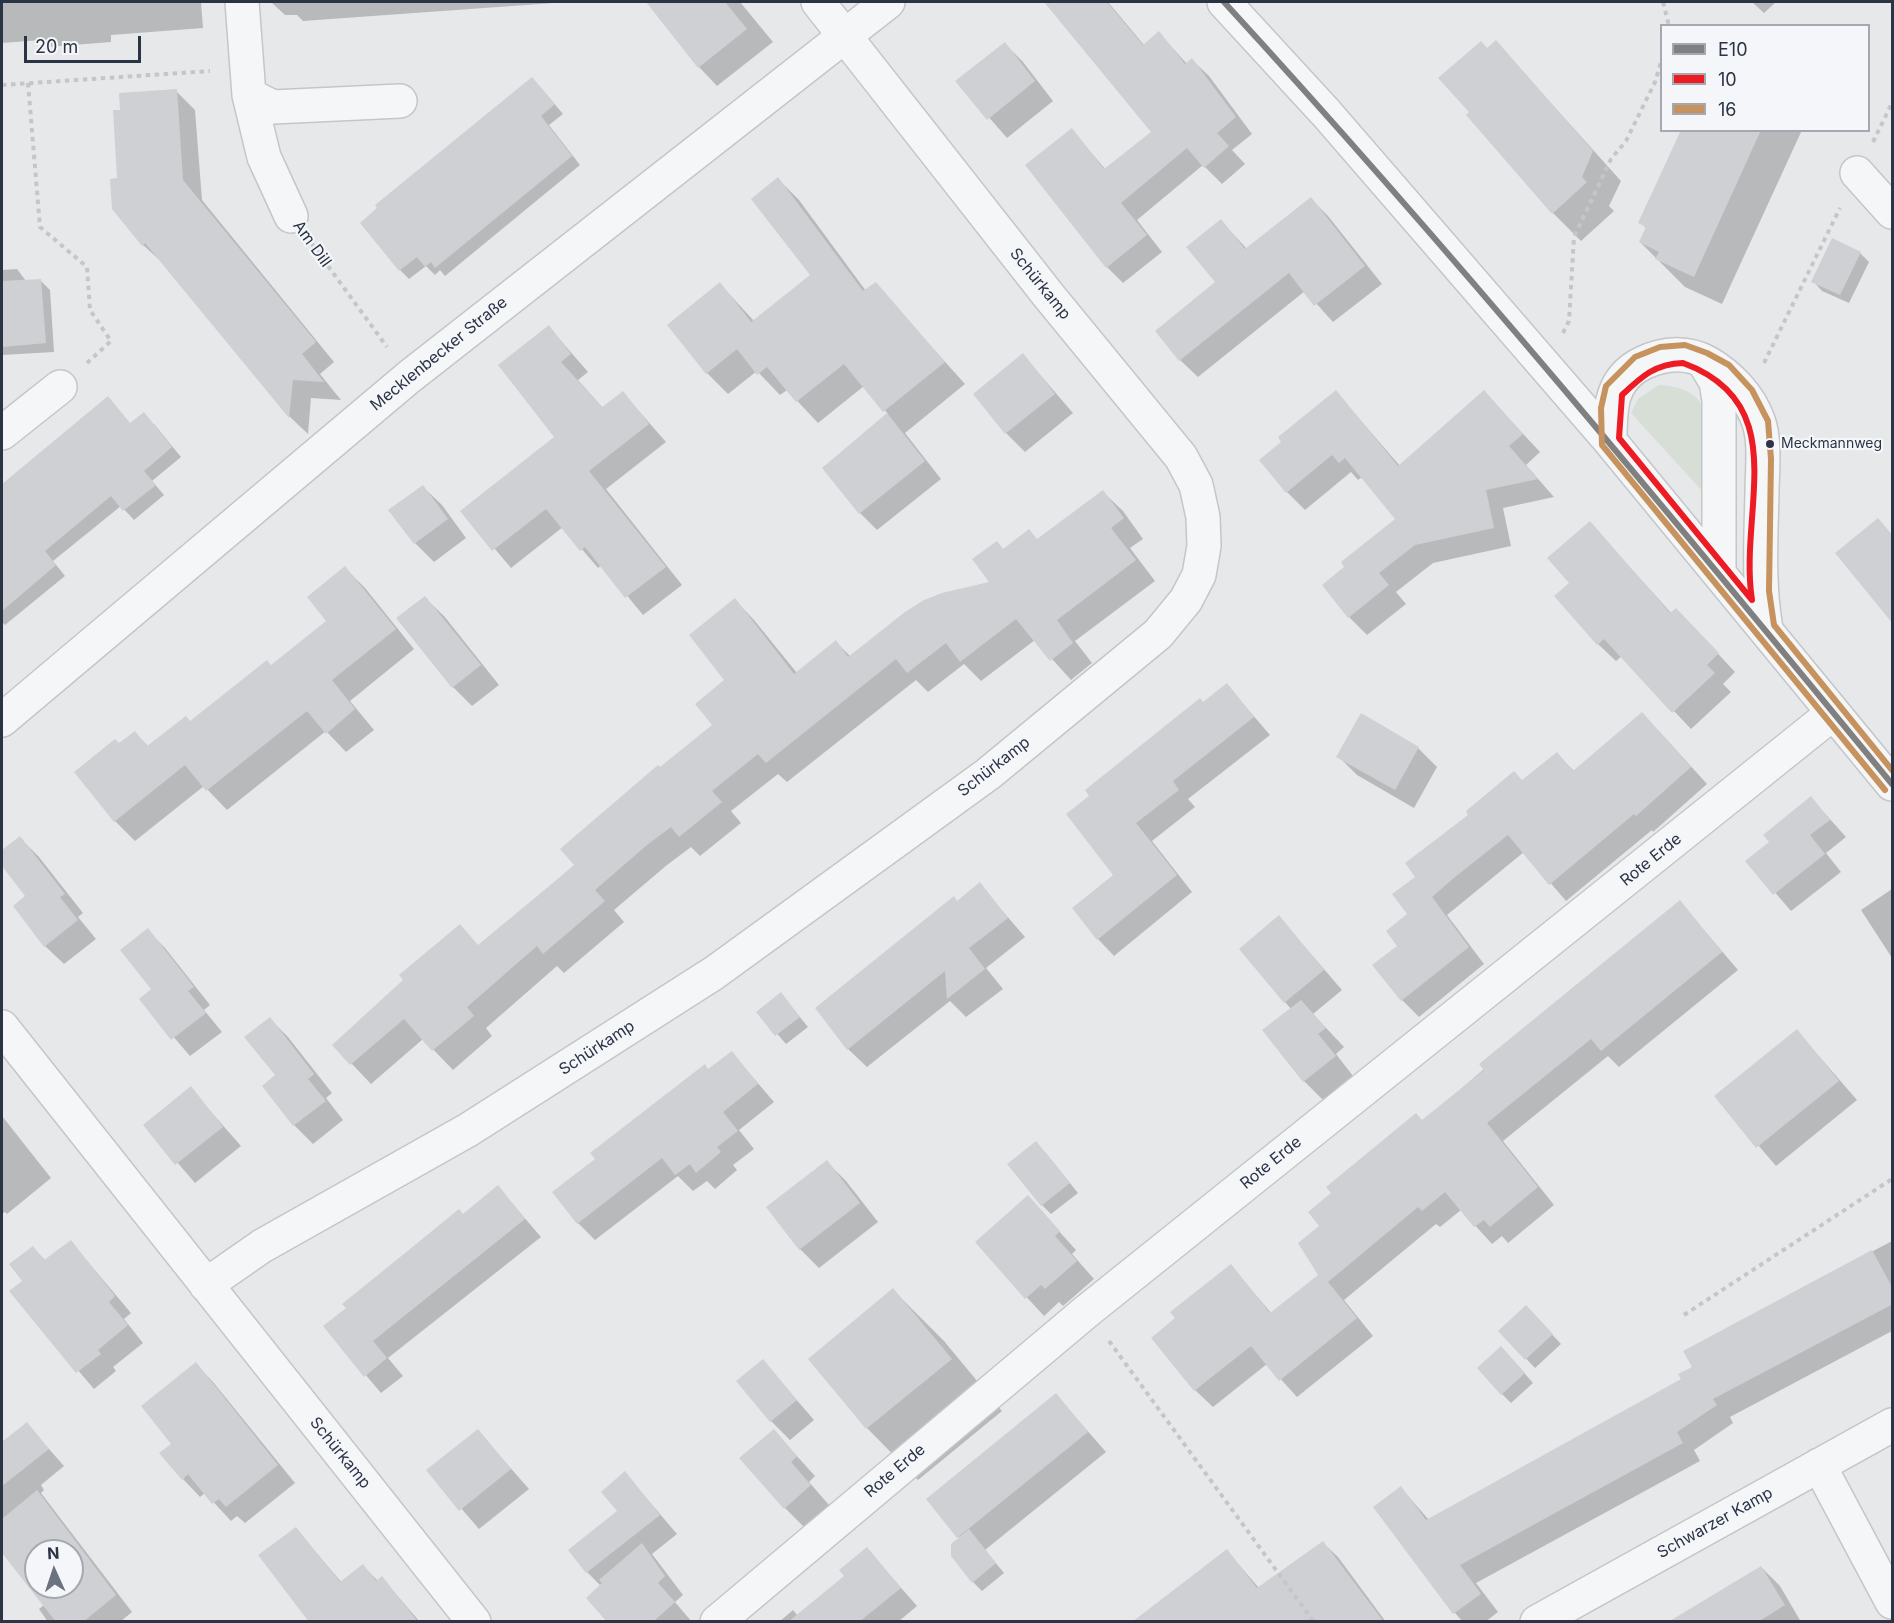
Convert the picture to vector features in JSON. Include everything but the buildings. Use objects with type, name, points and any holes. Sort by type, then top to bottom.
[{"type":"street","name":"Am Dill","points":[[242,2],[248,81],[264,157],[291,216]]},
{"type":"street","points":[[818,2],[844,38]]},
{"type":"street","name":"Mecklenbecker Straße","points":[[2,720],[409,377],[888,2]]},
{"type":"street","points":[[1224,2],[1327,114],[1610,441],[1766,629],[1832,714],[1893,784]]},
{"type":"street","name":"Schürkamp","points":[[206,1285],[262,1246],[468,1130],[723,966],[1015,752],[1158,634],[1186,600],[1199,575],[1204,546],[1203,517],[1196,485],[1181,457],[844,38]]},
{"type":"street","points":[[248,81],[273,107],[400,101]]},
{"type":"street","points":[[1857,173],[1893,212]]},
{"type":"street","points":[[1610,441],[1610,409],[1614,390],[1641,364],[1663,355],[1684,354],[1703,361],[1723,372],[1746,396],[1759,422],[1760,431],[1762,459],[1760,592],[1766,629]]},
{"type":"street","points":[[1703,361],[1716,382],[1719,400],[1719,572]]},
{"type":"street","points":[[2,433],[60,387]]},
{"type":"street","name":"Rote Erde","points":[[717,1622],[1087,1311],[1832,714]]},
{"type":"street","name":"Schürkamp","points":[[2,1027],[474,1622]]},
{"type":"street","name":"Schwarzer Kamp","points":[[1537,1622],[1893,1425]]},
{"type":"street","points":[[1819,1465],[1893,1602]]},
{"type":"path","points":[[1663,2],[1668,24]]},
{"type":"path","points":[[1546,368],[1569,321],[1574,237],[1611,159],[1631,131],[1655,82],[1660,66]]},
{"type":"path","points":[[2,85],[248,81]]},
{"type":"path","points":[[28,83],[40,227],[87,267],[90,310],[111,341],[60,387]]},
{"type":"path","points":[[1746,396],[1893,103]]},
{"type":"path","name":"Am Dill","points":[[291,216],[409,377]]},
{"type":"path","points":[[1683,1315],[1893,1179]]},
{"type":"path","points":[[1087,1311],[1314,1622]]},
{"type":"shaded area","points":[[1659,385],[1672,386],[1690,393],[1703,408],[1705,494],[1631,413],[1638,399]]},
{"type":"transit line","name":"E10","points":[[1224,2],[1480,291],[1892,784]]},
{"type":"transit line","name":"16","points":[[1885,790],[1602,445],[1601,408],[1606,386],[1635,357],[1660,347],[1685,345],[1707,353],[1729,365],[1752,390],[1768,421],[1771,459],[1769,591],[1774,625],[1892,770]]},
{"type":"transit line","name":"10","points":[[1683,363],[1718,381],[1739,405],[1750,433],[1754,464],[1750,566],[1752,600],[1619,438],[1622,395],[1649,372],[1664,366],[1683,363]]},
{"type":"place","name":"Meckmannweg","points":[[1770,444]]}]
